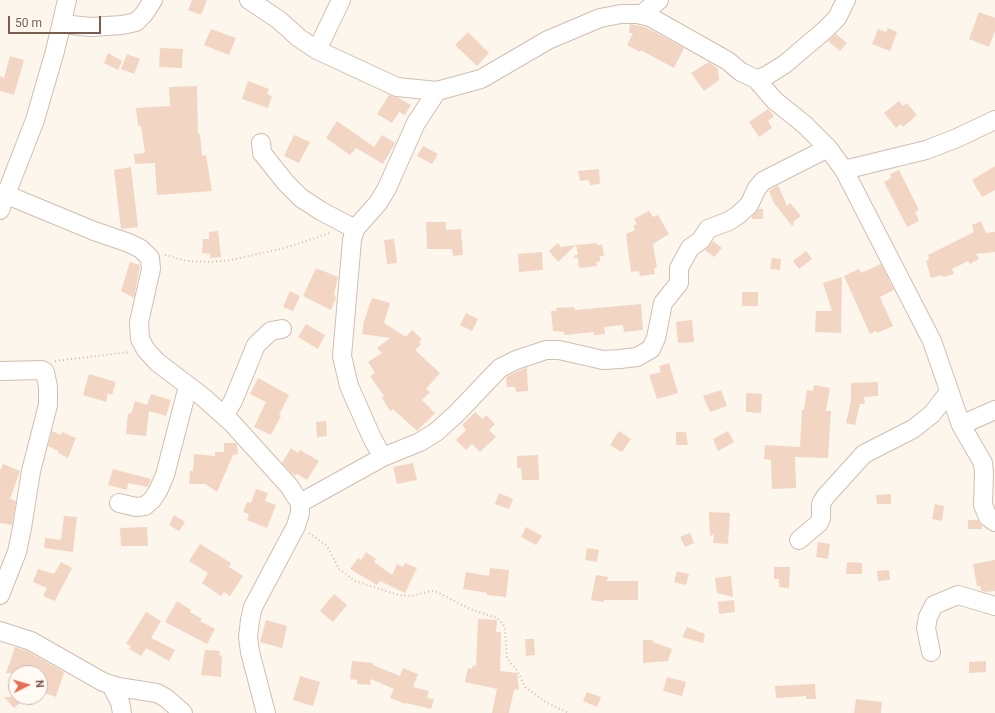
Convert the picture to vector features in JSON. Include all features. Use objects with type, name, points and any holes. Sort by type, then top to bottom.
[{"type":"street","points":[[68,0],[35,120],[3,202],[129,242],[141,249],[150,258],[151,270],[139,322],[140,339],[146,350],[158,362],[224,416],[289,486],[300,503],[300,513],[296,526],[253,607],[250,620],[248,636],[250,652],[266,713]]},
{"type":"street","points":[[62,24],[90,26],[122,25],[136,22],[144,14],[153,0]]},
{"type":"street","points":[[249,0],[279,20],[299,38],[317,50],[397,87],[437,91],[481,79],[548,40],[600,18],[621,14],[641,15],[660,22],[756,79],[774,100],[805,125],[828,148],[844,170],[932,341],[961,426],[982,463],[984,473],[983,505],[988,517],[995,522]]},
{"type":"street","points":[[317,50],[340,0]]},
{"type":"street","points":[[641,15],[659,0]]},
{"type":"street","points":[[756,79],[766,76],[784,64],[824,30],[837,18],[846,0]]},
{"type":"street","points":[[383,457],[373,440],[349,386],[342,356],[351,226],[378,203],[387,188],[416,123],[437,91]]},
{"type":"street","points":[[844,170],[926,150],[957,138],[995,120]]},
{"type":"street","points":[[261,143],[262,153],[286,183],[302,198],[321,211],[351,226]]},
{"type":"street","points":[[300,503],[383,457],[420,442],[436,432],[456,414],[500,368],[533,353],[546,350],[559,350],[602,360],[637,356],[652,349],[656,338],[662,304],[679,283],[679,268],[690,248],[701,240],[708,230],[729,221],[749,205],[757,188],[763,181],[828,148]]},
{"type":"street","points":[[224,416],[233,401],[256,345],[271,331],[282,329]]},
{"type":"street","points":[[0,371],[38,369],[45,372],[48,386],[46,412],[31,470],[22,528],[16,552],[0,595]]},
{"type":"street","points":[[120,503],[136,507],[145,506],[152,500],[158,491],[165,476],[188,386]]},
{"type":"street","points":[[800,540],[818,523],[821,518],[821,504],[825,497],[864,454],[913,429],[932,414],[949,392]]},
{"type":"street","points":[[961,426],[995,410]]},
{"type":"street","points":[[931,652],[926,628],[928,617],[934,605],[958,595],[995,606]]},
{"type":"street","points":[[0,630],[31,640],[78,669],[111,685],[157,693],[166,698],[183,713]]},
{"type":"street","points":[[111,685],[120,702],[122,713]]},
{"type":"path","points":[[141,249],[187,261],[212,262],[231,260],[285,248],[351,226]]},
{"type":"path","points":[[45,372],[56,360],[146,350]]},
{"type":"path","points":[[296,526],[322,542],[331,553],[339,568],[355,581],[399,595],[412,596],[431,591],[436,592],[470,609],[497,618],[503,624],[505,630],[508,658],[518,672],[525,687],[547,703],[569,713]]},
{"type":"building","points":[[192,0],[207,0],[201,15],[188,10]]},
{"type":"building","points":[[979,12],[995,18],[995,31],[989,47],[969,39]]},
{"type":"building","points":[[630,24],[645,27],[684,48],[674,68],[641,50],[640,52],[627,45],[633,33],[629,33]]},
{"type":"building","points":[[888,28],[897,32],[890,51],[872,44],[878,29],[886,32]]},
{"type":"building","points":[[211,29],[236,38],[229,55],[204,45]]},
{"type":"building","points":[[468,32],[489,53],[477,66],[455,45]]},
{"type":"building","points":[[836,34],[847,43],[840,51],[828,41]]},
{"type":"building","points":[[160,48],[183,49],[182,68],[159,67]]},
{"type":"building","points":[[108,53],[122,61],[118,70],[104,63]]},
{"type":"building","points":[[127,54],[140,59],[134,74],[121,69]]},
{"type":"building","points":[[10,56],[24,60],[14,95],[0,91],[0,76],[4,78]]},
{"type":"building","points":[[709,62],[718,69],[719,80],[704,91],[691,73]]},
{"type":"building","points":[[248,81],[269,89],[267,94],[272,96],[268,108],[242,99]]},
{"type":"building","points":[[197,86],[198,134],[200,134],[202,156],[206,155],[212,191],[157,195],[155,163],[135,164],[134,154],[145,153],[141,126],[138,126],[136,108],[170,106],[169,87]]},
{"type":"building","points":[[389,95],[399,98],[411,105],[405,115],[399,112],[392,123],[377,114]]},
{"type":"building","points":[[899,101],[903,106],[907,103],[917,115],[903,127],[901,124],[896,128],[884,113]]},
{"type":"building","points":[[768,109],[774,116],[768,121],[772,128],[759,137],[749,122]]},
{"type":"building","points":[[337,121],[374,147],[382,135],[395,143],[383,164],[356,148],[350,155],[326,138]]},
{"type":"building","points":[[294,135],[310,142],[299,163],[284,156]]},
{"type":"building","points":[[423,146],[438,154],[432,164],[417,156]]},
{"type":"building","points":[[995,166],[995,190],[982,197],[972,180]]},
{"type":"building","points":[[131,167],[138,227],[121,229],[114,170]]},
{"type":"building","points":[[599,169],[600,184],[590,185],[589,180],[580,181],[578,171]]},
{"type":"building","points":[[899,170],[919,210],[915,212],[919,221],[907,227],[884,182],[891,178],[890,174]]},
{"type":"building","points":[[778,185],[787,206],[790,203],[801,216],[793,222],[794,225],[792,226],[774,203],[769,191]]},
{"type":"building","points":[[759,209],[763,209],[763,219],[752,219],[752,216]]},
{"type":"building","points":[[649,211],[653,217],[658,215],[669,234],[653,244],[657,268],[654,268],[655,274],[640,276],[639,271],[631,272],[626,234],[635,230],[633,226],[637,224],[634,219]]},
{"type":"building","points":[[981,221],[986,233],[995,232],[995,252],[976,254],[979,259],[970,264],[968,261],[952,269],[954,274],[931,278],[926,261],[929,260],[928,255],[974,232],[972,225]]},
{"type":"building","points":[[426,222],[446,222],[446,230],[461,229],[463,255],[453,256],[452,249],[427,249]]},
{"type":"building","points":[[218,231],[221,257],[210,258],[210,254],[202,253],[203,239],[209,239],[209,232]]},
{"type":"building","points":[[394,239],[397,263],[387,264],[384,240]]},
{"type":"building","points":[[713,241],[722,248],[714,257],[705,250]]},
{"type":"building","points":[[558,243],[561,247],[576,245],[558,262],[549,251]]},
{"type":"building","points":[[597,243],[597,246],[602,244],[604,256],[600,256],[600,261],[596,262],[597,266],[579,268],[578,258],[574,258],[574,256],[578,254],[576,245]]},
{"type":"building","points":[[806,251],[812,259],[799,269],[793,261]]},
{"type":"building","points":[[542,252],[543,270],[519,272],[518,254]]},
{"type":"building","points":[[772,258],[781,259],[780,270],[770,269]]},
{"type":"building","points":[[130,262],[140,265],[134,298],[121,291]]},
{"type":"building","points":[[881,264],[894,290],[880,297],[893,326],[877,333],[876,331],[870,334],[844,276],[859,269],[861,273]]},
{"type":"building","points":[[316,268],[338,277],[334,294],[336,298],[331,310],[303,296]]},
{"type":"building","points":[[842,277],[841,333],[815,332],[816,311],[832,311],[823,283]]},
{"type":"building","points":[[290,291],[300,296],[293,311],[283,307]]},
{"type":"building","points":[[742,292],[758,292],[758,306],[742,306]]},
{"type":"building","points":[[372,298],[390,303],[384,323],[406,337],[412,330],[422,339],[419,342],[421,344],[415,350],[440,373],[426,389],[430,392],[422,400],[435,413],[417,431],[393,409],[390,411],[382,398],[384,396],[370,376],[375,373],[368,362],[382,353],[377,348],[390,338],[362,334],[364,321]]},
{"type":"building","points":[[641,304],[643,330],[624,332],[623,325],[604,327],[605,334],[594,335],[594,332],[565,335],[564,332],[553,331],[551,311],[557,311],[556,308],[574,307],[575,310]]},
{"type":"building","points":[[466,313],[478,319],[472,331],[460,325]]},
{"type":"building","points":[[692,320],[694,342],[678,343],[676,322]]},
{"type":"building","points":[[306,324],[325,335],[318,349],[298,337]]},
{"type":"building","points":[[669,363],[678,393],[657,399],[649,375],[661,372],[659,366]]},
{"type":"building","points":[[527,367],[528,391],[516,392],[515,387],[507,387],[506,377]]},
{"type":"building","points":[[89,374],[116,382],[112,395],[108,393],[106,402],[83,395]]},
{"type":"building","points":[[258,378],[289,395],[279,415],[281,416],[271,435],[254,427],[266,402],[250,394]]},
{"type":"building","points":[[878,382],[878,396],[864,397],[865,404],[860,404],[855,425],[846,423],[851,401],[851,383]]},
{"type":"building","points":[[814,385],[830,388],[826,411],[831,411],[828,458],[795,457],[796,488],[772,489],[771,460],[764,459],[765,445],[800,447],[802,410],[804,410],[807,390],[813,391]]},
{"type":"building","points":[[721,390],[727,406],[710,412],[703,396]]},
{"type":"building","points":[[746,393],[762,394],[761,413],[746,412]]},
{"type":"building","points":[[151,394],[171,400],[166,416],[149,411],[146,436],[126,434],[128,413],[131,414],[135,401],[147,405]]},
{"type":"building","points":[[475,412],[483,419],[486,415],[495,424],[489,430],[496,437],[480,452],[472,444],[466,450],[456,440],[466,430],[462,425]]},
{"type":"building","points":[[326,421],[327,436],[317,437],[316,422]]},
{"type":"building","points":[[52,431],[61,435],[62,432],[76,438],[68,458],[48,446]]},
{"type":"building","points":[[619,431],[631,439],[622,452],[610,445]]},
{"type":"building","points":[[728,431],[734,442],[718,451],[713,439]]},
{"type":"building","points":[[676,432],[686,432],[688,445],[676,445]]},
{"type":"building","points":[[224,443],[236,443],[238,454],[233,455],[217,492],[205,484],[189,484],[190,471],[193,471],[194,454],[215,456],[215,452],[224,452]]},
{"type":"building","points":[[291,448],[298,453],[300,450],[319,461],[307,480],[297,474],[295,476],[282,463]]},
{"type":"building","points":[[538,455],[539,480],[522,480],[521,468],[517,468],[517,456]]},
{"type":"building","points":[[413,463],[417,480],[397,484],[393,467]]},
{"type":"building","points":[[3,464],[20,471],[10,499],[16,501],[12,525],[0,523],[0,471]]},
{"type":"building","points":[[113,469],[151,479],[148,487],[128,483],[127,490],[108,485]]},
{"type":"building","points":[[256,489],[268,493],[265,501],[276,505],[267,528],[247,520],[249,514],[243,512],[247,502],[251,503]]},
{"type":"building","points":[[499,493],[513,499],[509,509],[495,504]]},
{"type":"building","points":[[891,494],[891,504],[877,504],[876,495]]},
{"type":"building","points":[[935,504],[944,506],[942,521],[932,519]]},
{"type":"building","points":[[709,512],[730,513],[728,544],[713,543],[714,534],[710,536]]},
{"type":"building","points":[[174,515],[185,522],[179,531],[169,525]]},
{"type":"building","points":[[64,516],[77,517],[73,552],[44,548],[45,538],[61,540]]},
{"type":"building","points":[[968,520],[978,520],[982,526],[982,529],[968,529]]},
{"type":"building","points":[[147,527],[148,546],[121,546],[120,528]]},
{"type":"building","points":[[526,527],[542,536],[536,545],[521,537]]},
{"type":"building","points":[[690,533],[694,543],[685,547],[680,537]]},
{"type":"building","points":[[818,542],[830,544],[828,559],[816,557]]},
{"type":"building","points":[[200,544],[231,563],[229,567],[243,576],[230,596],[224,592],[221,596],[202,583],[208,573],[189,561]]},
{"type":"building","points":[[587,548],[599,550],[597,562],[585,560]]},
{"type":"building","points":[[366,552],[376,559],[374,562],[392,575],[397,564],[403,567],[405,563],[417,568],[405,593],[380,581],[377,585],[350,569],[358,558],[361,560]]},
{"type":"building","points":[[995,560],[995,591],[981,591],[980,586],[977,586],[973,564]]},
{"type":"building","points":[[61,562],[72,568],[55,601],[43,596],[47,588],[33,582],[38,569],[54,574]]},
{"type":"building","points":[[847,562],[862,563],[862,574],[846,574]]},
{"type":"building","points":[[774,567],[790,567],[789,588],[779,587],[779,579],[774,579]]},
{"type":"building","points":[[490,568],[509,570],[506,597],[487,595],[487,593],[463,589],[466,572],[489,576]]},
{"type":"building","points":[[889,570],[890,580],[878,581],[877,571]]},
{"type":"building","points":[[677,571],[689,574],[686,585],[674,582]]},
{"type":"building","points":[[596,575],[608,577],[607,581],[638,581],[638,600],[604,600],[604,602],[591,600]]},
{"type":"building","points":[[731,576],[733,597],[717,593],[715,578]]},
{"type":"building","points":[[334,594],[347,605],[333,622],[320,611]]},
{"type":"building","points":[[734,600],[735,612],[719,614],[718,602]]},
{"type":"building","points":[[177,601],[191,610],[190,612],[202,619],[200,621],[215,629],[207,644],[165,622]]},
{"type":"building","points":[[146,612],[161,621],[151,638],[175,650],[169,661],[146,648],[141,656],[129,649],[131,646],[126,644]]},
{"type":"building","points":[[478,619],[497,620],[496,632],[501,632],[500,671],[517,673],[519,689],[514,690],[509,713],[492,713],[497,689],[465,682],[468,668],[472,669],[473,665],[476,666]]},
{"type":"building","points":[[266,620],[287,626],[282,648],[260,642]]},
{"type":"building","points":[[687,627],[705,634],[703,643],[682,637]]},
{"type":"building","points":[[525,639],[534,639],[535,655],[526,656]]},
{"type":"building","points":[[643,640],[653,640],[653,642],[672,649],[668,661],[643,663]]},
{"type":"building","points":[[15,647],[27,651],[64,672],[56,697],[48,694],[48,665],[9,665]]},
{"type":"building","points":[[205,650],[220,651],[219,655],[222,656],[221,677],[201,675]]},
{"type":"building","points":[[352,661],[373,663],[373,665],[400,676],[403,668],[418,674],[413,687],[429,691],[427,698],[434,699],[431,709],[406,704],[390,698],[394,689],[371,679],[370,685],[357,684],[357,680],[350,679]]},
{"type":"building","points":[[986,661],[986,672],[969,673],[969,662]]},
{"type":"building","points":[[300,676],[320,682],[313,706],[293,700]]},
{"type":"building","points":[[667,677],[686,682],[682,696],[663,691]]},
{"type":"building","points":[[815,684],[816,699],[806,699],[806,696],[776,698],[775,686]]},
{"type":"building","points":[[587,692],[601,697],[597,707],[583,701]]},
{"type":"building","points":[[856,699],[882,702],[881,713],[854,713]]}]
